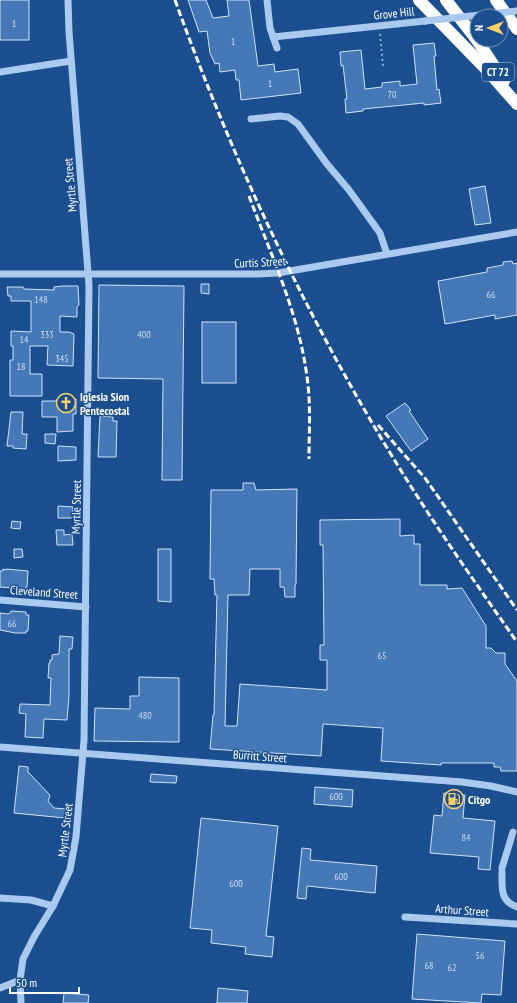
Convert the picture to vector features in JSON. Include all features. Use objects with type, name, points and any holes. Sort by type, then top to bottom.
[{"type":"highway","points":[[419,0],[487,70],[517,105]]},
{"type":"highway","name":"CT 72","points":[[446,0],[469,30]]},
{"type":"highway","points":[[496,0],[517,29]]},
{"type":"highway","name":"CT 72","points":[[482,48],[498,71],[517,105]]},
{"type":"street","name":"Myrtle Street","points":[[21,1003],[20,980],[24,959],[34,937],[54,906],[70,870],[75,846],[83,754],[89,275],[68,32],[68,0]]},
{"type":"street","points":[[267,0],[269,19],[277,48]]},
{"type":"street","name":"Grove Hill","points":[[273,37],[517,11]]},
{"type":"street","points":[[0,72],[71,61]]},
{"type":"street","points":[[251,119],[280,116],[288,117],[298,124],[380,233],[387,254]]},
{"type":"street","name":"Curtis Street","points":[[0,274],[258,274],[290,271],[517,232]]},
{"type":"street","name":"Cleveland Street","points":[[0,600],[86,607]]},
{"type":"street","name":"Burritt Street","points":[[0,747],[462,782],[491,786],[517,792]]},
{"type":"street","points":[[513,832],[502,870],[503,895],[507,903],[517,907]]},
{"type":"street","points":[[0,898],[31,900],[54,906]]},
{"type":"street","name":"Arthur Street","points":[[405,917],[517,924]]},
{"type":"street","points":[[0,988],[20,980]]},
{"type":"path","points":[[380,34],[383,66]]},
{"type":"building","points":[[0,0],[29,0],[29,40],[0,40]]},
{"type":"building","points":[[188,0],[206,0],[213,18],[229,16],[227,0],[249,0],[258,66],[274,64],[275,72],[298,69],[301,93],[241,100],[239,80],[236,80],[235,70],[220,72],[219,63],[215,64],[210,53],[207,31],[199,32]]},
{"type":"building","points":[[434,43],[437,90],[439,89],[441,103],[424,105],[424,103],[363,109],[363,111],[346,113],[345,99],[347,99],[340,52],[361,50],[365,89],[382,87],[382,83],[400,81],[400,86],[417,84],[413,45]]},
{"type":"building","points":[[485,186],[491,223],[475,225],[469,189]]},
{"type":"building","points":[[512,261],[513,264],[517,263],[517,315],[495,319],[495,315],[445,324],[438,281],[487,272],[487,268],[503,265],[503,262]]},
{"type":"building","points":[[201,284],[209,284],[209,294],[201,293]]},
{"type":"building","points":[[99,285],[184,286],[182,480],[162,480],[163,379],[98,378]]},
{"type":"building","points":[[78,286],[79,305],[77,307],[77,317],[60,316],[60,332],[69,332],[74,334],[73,366],[47,365],[48,346],[30,346],[30,374],[42,374],[42,396],[10,396],[10,360],[13,360],[11,331],[31,332],[31,301],[11,301],[11,296],[8,296],[7,287],[54,290],[54,287]]},
{"type":"building","points":[[202,322],[236,322],[236,383],[202,383]]},
{"type":"building","points":[[57,399],[76,399],[76,414],[73,414],[73,431],[57,432],[57,417],[42,417],[42,401],[57,401]]},
{"type":"building","points":[[405,403],[411,410],[409,411],[428,439],[411,451],[386,416]]},
{"type":"building","points":[[11,412],[23,412],[22,434],[27,434],[26,449],[7,446]]},
{"type":"building","points":[[100,416],[113,417],[113,421],[117,421],[116,457],[98,457]]},
{"type":"building","points":[[45,434],[56,434],[55,444],[45,443]]},
{"type":"building","points":[[58,446],[76,447],[76,460],[58,461]]},
{"type":"building","points":[[243,483],[254,483],[256,490],[297,489],[296,584],[295,597],[285,597],[284,587],[280,587],[280,569],[250,569],[249,595],[228,595],[225,726],[237,726],[240,684],[327,690],[327,660],[320,660],[320,645],[324,645],[323,545],[320,545],[320,520],[400,519],[400,536],[414,535],[414,544],[420,544],[420,585],[447,585],[447,589],[462,588],[486,626],[486,648],[491,648],[496,653],[505,653],[505,664],[517,681],[517,771],[501,771],[500,767],[494,767],[494,763],[441,763],[441,765],[381,761],[383,728],[323,724],[321,756],[210,749],[214,715],[217,595],[215,595],[214,579],[210,579],[211,490],[243,490]]},
{"type":"building","points":[[58,506],[73,507],[73,518],[58,518]]},
{"type":"building","points":[[12,521],[21,522],[20,529],[11,528]]},
{"type":"building","points":[[56,530],[64,530],[64,535],[72,534],[73,545],[57,545]]},
{"type":"building","points":[[14,549],[22,549],[23,557],[14,558]]},
{"type":"building","points":[[158,549],[171,549],[171,602],[158,601]]},
{"type":"building","points":[[3,569],[28,571],[27,587],[25,589],[0,587],[0,571],[3,571]]},
{"type":"building","points":[[11,611],[26,612],[26,615],[29,615],[28,631],[26,631],[26,633],[15,633],[0,630],[0,613],[8,614]]},
{"type":"building","points":[[60,636],[73,637],[72,649],[69,649],[69,695],[67,720],[44,719],[43,738],[25,737],[26,714],[19,713],[20,704],[50,705],[51,678],[48,678],[49,663],[50,660],[52,660],[52,655],[59,654]]},
{"type":"building","points":[[139,677],[179,678],[179,742],[94,741],[95,708],[130,709],[130,696],[139,696]]},
{"type":"building","points":[[19,766],[28,767],[28,772],[49,794],[50,796],[48,801],[54,808],[66,809],[65,818],[14,813]]},
{"type":"building","points":[[151,774],[177,776],[176,783],[150,782]]},
{"type":"building","points":[[315,787],[353,790],[352,807],[314,804]]},
{"type":"building","points":[[444,793],[465,795],[463,818],[495,821],[490,870],[478,869],[479,857],[430,853],[434,815],[442,816]]},
{"type":"building","points":[[201,818],[278,826],[266,936],[274,937],[272,957],[245,954],[246,947],[211,943],[212,930],[190,928]]},
{"type":"building","points":[[302,848],[311,849],[310,860],[377,866],[375,893],[307,886],[306,899],[297,898]]},
{"type":"building","points":[[417,934],[505,941],[501,995],[482,994],[481,1003],[412,999]]},
{"type":"building","points":[[218,988],[248,991],[247,1003],[217,1003]]},
{"type":"building","points":[[64,993],[89,995],[88,1003],[63,1003]]},
{"type":"railway","points":[[175,0],[197,59],[246,176],[272,233],[329,346],[360,402],[407,480],[453,550],[517,642]]},
{"type":"railway","points":[[249,196],[283,285],[298,330],[307,377],[309,397],[309,459]]},
{"type":"railway","points":[[378,425],[425,478],[517,610]]},
{"type":"place","name":"Iglesia Sion Pentecostal","points":[[66,403]]},
{"type":"place","name":"Citgo","points":[[454,799]]}]
